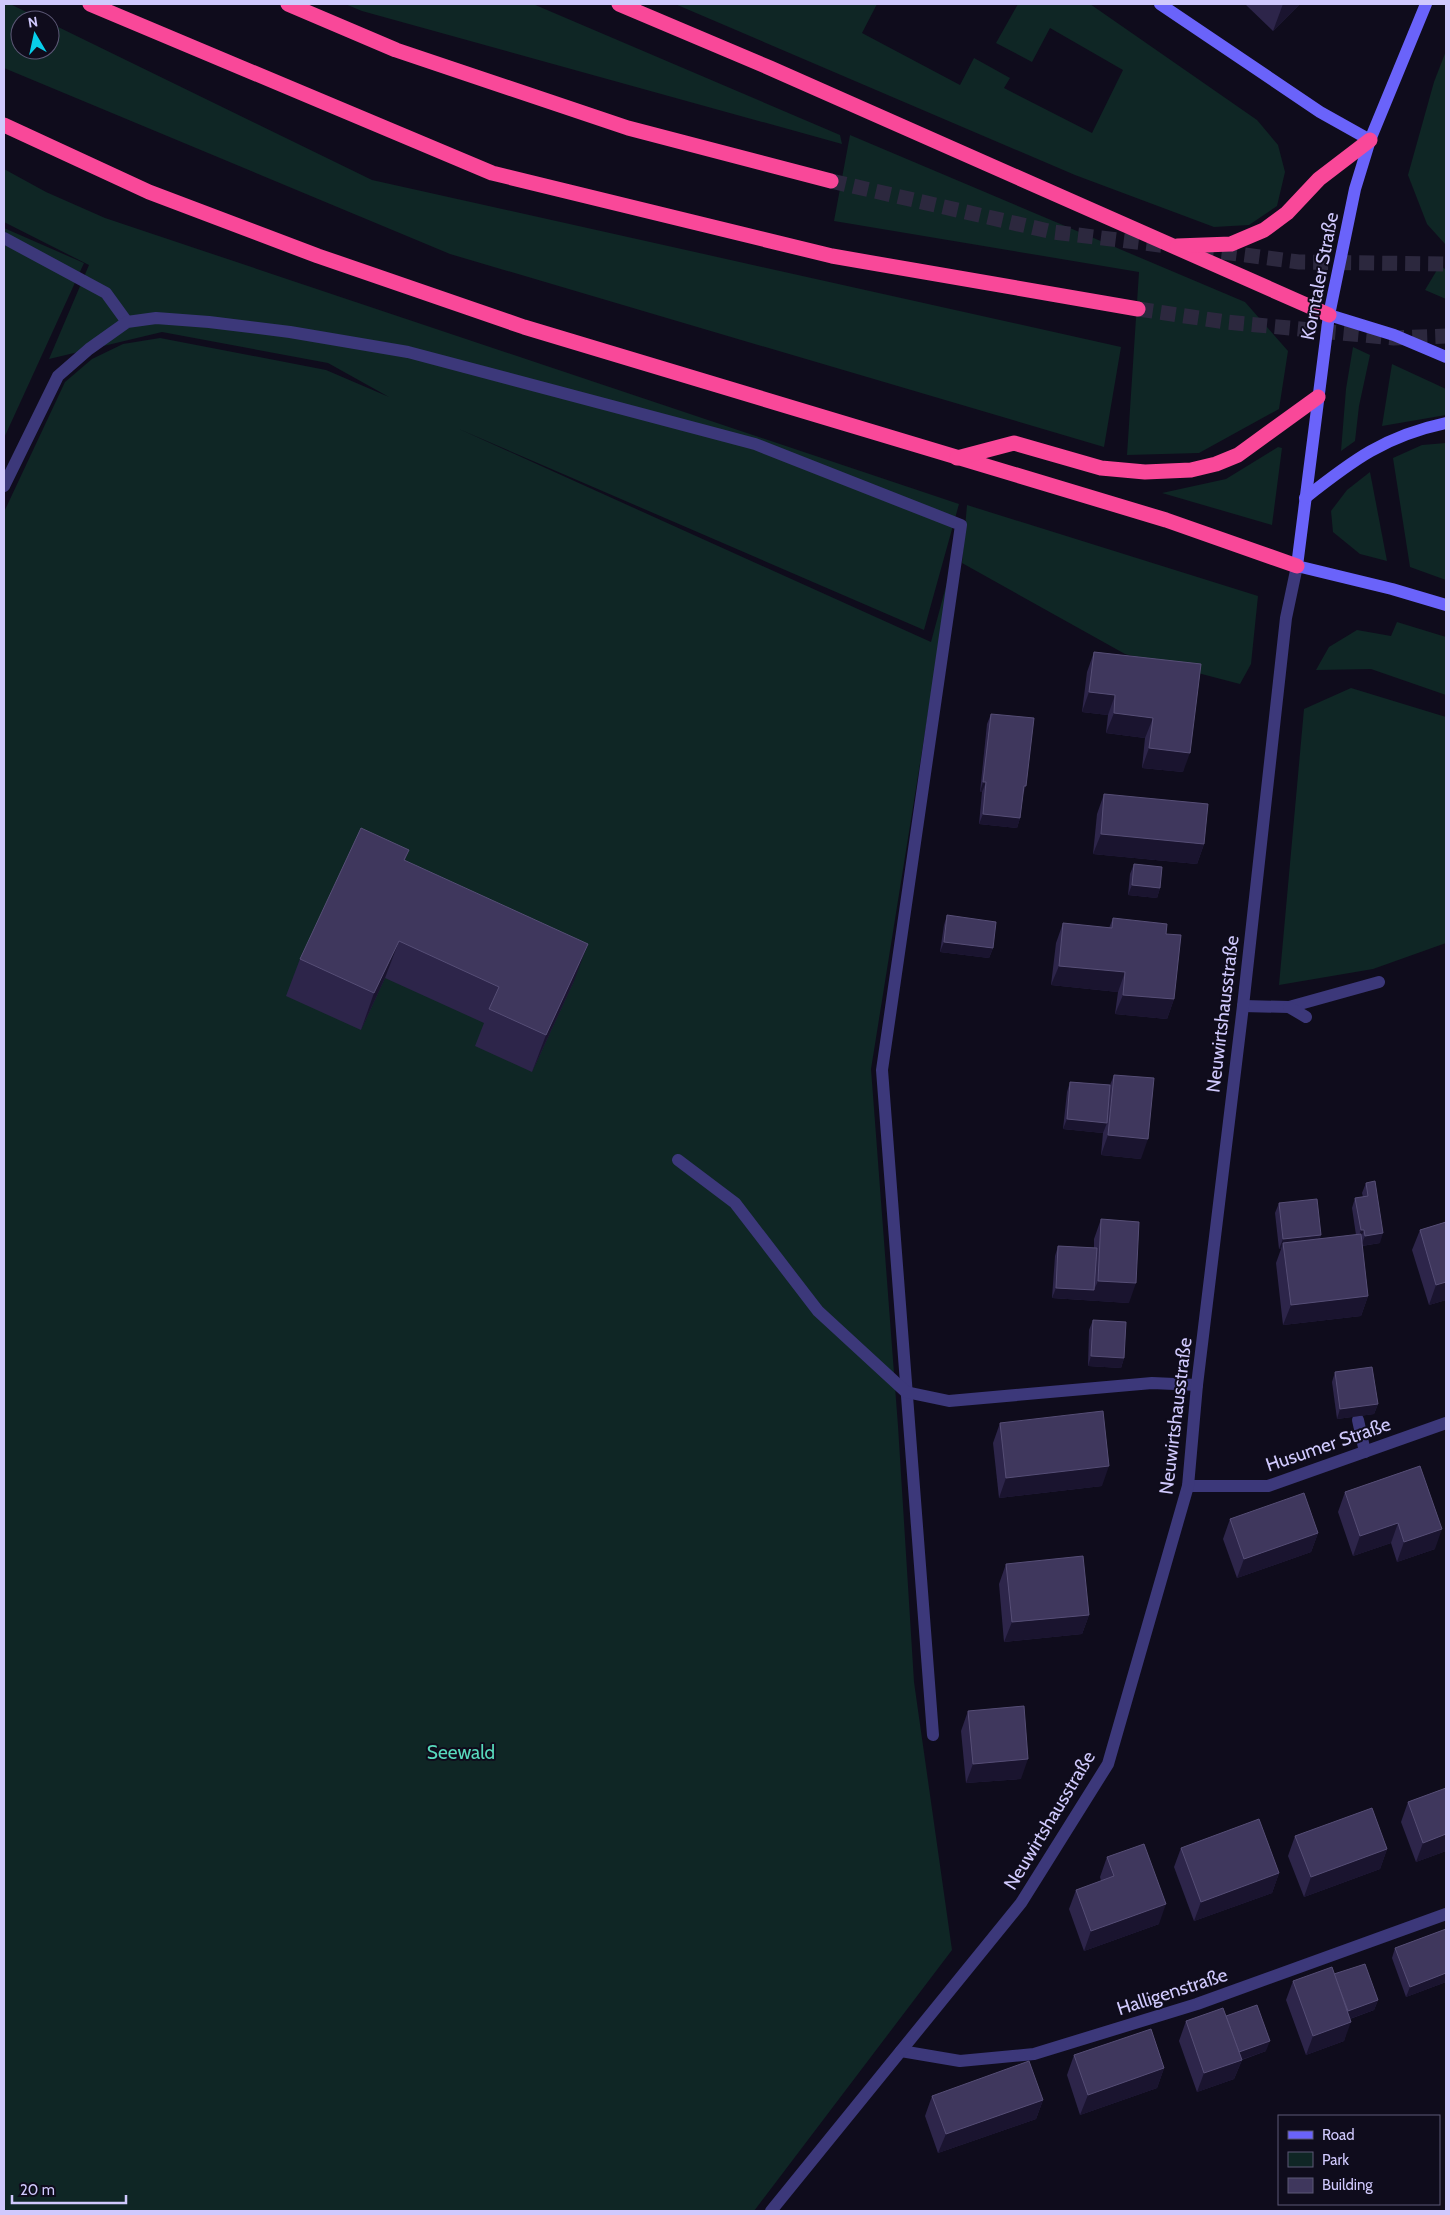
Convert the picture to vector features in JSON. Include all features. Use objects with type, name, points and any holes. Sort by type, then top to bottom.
[{"type":"highway","points":[[90,4],[492,173],[832,256],[1138,309]]},
{"type":"highway","points":[[288,4],[396,50],[628,128],[831,180]]},
{"type":"highway","points":[[619,4],[770,68],[1329,314]]},
{"type":"highway","points":[[4,125],[149,192],[318,256],[524,327],[1166,520],[1296,566]]},
{"type":"highway","points":[[1174,246],[1231,244],[1264,230],[1287,213],[1319,179],[1370,140]]},
{"type":"highway","points":[[956,458],[1014,443],[1100,468],[1145,472],[1191,470],[1216,464],[1238,455],[1318,396]]},
{"type":"main road","points":[[1160,4],[1320,112],[1370,140]]},
{"type":"main road","name":"Korntaler Straße","points":[[1296,566],[1329,314],[1355,189],[1370,140],[1426,4]]},
{"type":"main road","points":[[1329,314],[1394,335],[1446,357]]},
{"type":"main road","points":[[1305,498],[1341,470],[1374,448],[1416,429],[1446,423]]},
{"type":"main road","points":[[1296,566],[1392,589],[1446,605]]},
{"type":"street","points":[[4,238],[106,293],[127,322]]},
{"type":"street","points":[[4,486],[58,376],[89,349],[127,322],[156,318],[209,322],[290,332],[408,352],[755,444],[961,524],[882,1070],[933,1735]]},
{"type":"street","name":"Neuwirtshausstraße","points":[[771,2211],[1021,1903],[1108,1764],[1188,1486],[1197,1385],[1243,1006],[1286,618],[1296,566]]},
{"type":"street","points":[[1243,1006],[1290,1007],[1379,982]]},
{"type":"street","points":[[1290,1007],[1306,1017]]},
{"type":"street","points":[[678,1160],[735,1203],[818,1311],[906,1392],[949,1401],[1152,1383],[1197,1385]]},
{"type":"street","points":[[1358,1420],[1365,1452]]},
{"type":"street","name":"Husumer Straße","points":[[1188,1486],[1268,1486],[1446,1422]]},
{"type":"street","name":"Halligenstraße","points":[[901,2051],[960,2061],[1034,2054],[1197,2004],[1446,1914]]},
{"type":"green space","points":[[4,4],[10,4],[22,10],[10,10],[10,60],[60,60],[60,28],[372,180],[1121,347],[1104,447],[450,254],[4,68]]},
{"type":"green space","points":[[345,4],[533,4],[840,135],[842,144],[362,11]]},
{"type":"green space","points":[[675,4],[877,4],[862,33],[960,85],[974,58],[1010,78],[1004,88],[1092,133],[1123,70],[1050,28],[1032,62],[996,43],[1018,4],[1090,4],[1257,120],[1278,145],[1285,172],[1277,206],[1249,225],[1214,227],[1075,175]]},
{"type":"green space","points":[[1446,51],[1446,245],[1427,224],[1408,175],[1434,82]]},
{"type":"green space","points":[[850,135],[1245,302],[1288,351],[1279,409],[1199,453],[1127,455],[1139,272],[834,221]]},
{"type":"green space","name":"Seewald","points":[[4,169],[46,192],[105,218],[959,504],[924,630],[459,429],[931,642],[952,564],[871,1069],[898,1426],[914,1682],[952,1950],[754,2211],[4,2211],[4,512],[65,382],[92,359],[123,344],[160,338],[326,370],[389,397],[328,363],[162,332],[49,359],[89,265],[4,222]]},
{"type":"green space","points":[[4,228],[84,263],[4,438]]},
{"type":"green space","points":[[1440,265],[1446,270],[1446,299],[1425,290]]},
{"type":"green space","points":[[1353,347],[1370,355],[1359,406],[1355,441],[1341,451],[1346,389]]},
{"type":"green space","points":[[1392,364],[1446,389],[1446,415],[1382,426]]},
{"type":"green space","points":[[1446,443],[1446,580],[1410,567],[1393,458],[1422,445]]},
{"type":"green space","points":[[1278,447],[1282,448],[1272,525],[1162,493],[1226,479]]},
{"type":"green space","points":[[1370,472],[1387,561],[1360,554],[1333,532],[1331,511],[1347,490]]},
{"type":"green space","points":[[967,505],[1258,596],[1251,664],[1240,684],[1125,654],[962,563]]},
{"type":"green space","points":[[1397,622],[1446,637],[1446,695],[1371,669],[1316,670],[1329,647],[1357,630],[1391,636]]},
{"type":"green space","points":[[1351,688],[1446,717],[1446,943],[1373,969],[1279,985],[1304,709]]},
{"type":"building","points":[[1094,652],[1201,664],[1190,753],[1149,748],[1153,718],[1114,713],[1115,695],[1089,692]]},
{"type":"building","points":[[991,714],[1034,718],[1026,786],[1024,786],[1020,818],[983,814],[986,782],[983,782]]},
{"type":"building","points":[[1104,794],[1208,804],[1204,844],[1101,834]]},
{"type":"building","points":[[361,828],[409,850],[404,860],[588,944],[546,1035],[489,1009],[499,987],[399,941],[374,993],[300,959]]},
{"type":"building","points":[[1134,864],[1162,867],[1160,888],[1132,885]]},
{"type":"building","points":[[947,915],[996,922],[993,948],[944,942]]},
{"type":"building","points":[[1113,918],[1167,924],[1166,934],[1181,935],[1174,999],[1123,995],[1125,972],[1059,966],[1063,923],[1112,928]]},
{"type":"building","points":[[1114,1075],[1154,1078],[1148,1139],[1108,1135]]},
{"type":"building","points":[[1070,1082],[1110,1085],[1107,1123],[1067,1119]]},
{"type":"building","points":[[1375,1181],[1383,1233],[1365,1236],[1364,1230],[1361,1230],[1355,1198],[1368,1196],[1366,1183]]},
{"type":"building","points":[[1317,1199],[1321,1235],[1283,1239],[1279,1203]]},
{"type":"building","points":[[1101,1219],[1139,1222],[1136,1283],[1098,1281]]},
{"type":"building","points":[[1446,1222],[1446,1282],[1436,1285],[1420,1230]]},
{"type":"building","points":[[1361,1234],[1368,1296],[1291,1305],[1283,1243]]},
{"type":"building","points":[[1058,1246],[1097,1248],[1094,1290],[1056,1288]]},
{"type":"building","points":[[1093,1320],[1126,1322],[1124,1358],[1091,1356]]},
{"type":"building","points":[[1372,1367],[1378,1404],[1340,1409],[1335,1372]]},
{"type":"building","points":[[1103,1411],[1109,1466],[1006,1478],[1000,1423]]},
{"type":"building","points":[[1420,1466],[1442,1529],[1404,1542],[1398,1523],[1360,1536],[1345,1492]]},
{"type":"building","points":[[1304,1493],[1318,1533],[1244,1559],[1230,1519]]},
{"type":"building","points":[[1083,1556],[1089,1615],[1012,1622],[1006,1564]]},
{"type":"building","points":[[1024,1706],[1028,1759],[973,1764],[968,1711]]},
{"type":"building","points":[[1446,1788],[1446,1834],[1423,1843],[1408,1802]]},
{"type":"building","points":[[1372,1808],[1387,1849],[1311,1877],[1295,1836]]},
{"type":"building","points":[[1259,1819],[1279,1873],[1201,1902],[1181,1848]]},
{"type":"building","points":[[1144,1844],[1166,1904],[1091,1931],[1076,1890],[1114,1876],[1107,1857]]},
{"type":"building","points":[[1446,1929],[1446,1973],[1410,1987],[1395,1948]]},
{"type":"building","points":[[1365,1964],[1378,2000],[1348,2011],[1334,1974]]},
{"type":"building","points":[[1332,1967],[1351,2022],[1313,2036],[1293,1981]]},
{"type":"building","points":[[1257,2005],[1270,2041],[1239,2052],[1226,2016]]},
{"type":"building","points":[[1223,2008],[1242,2060],[1204,2073],[1186,2021]]},
{"type":"building","points":[[1151,2029],[1164,2068],[1088,2095],[1074,2055]]},
{"type":"building","points":[[1029,2061],[1043,2100],[946,2134],[932,2096]]},
{"type":"tunnel","points":[[831,181],[1053,232],[1168,246]]},
{"type":"tunnel","points":[[1199,249],[1299,262],[1446,264]]},
{"type":"tunnel","points":[[1138,309],[1226,322],[1394,338],[1446,336]]}]
